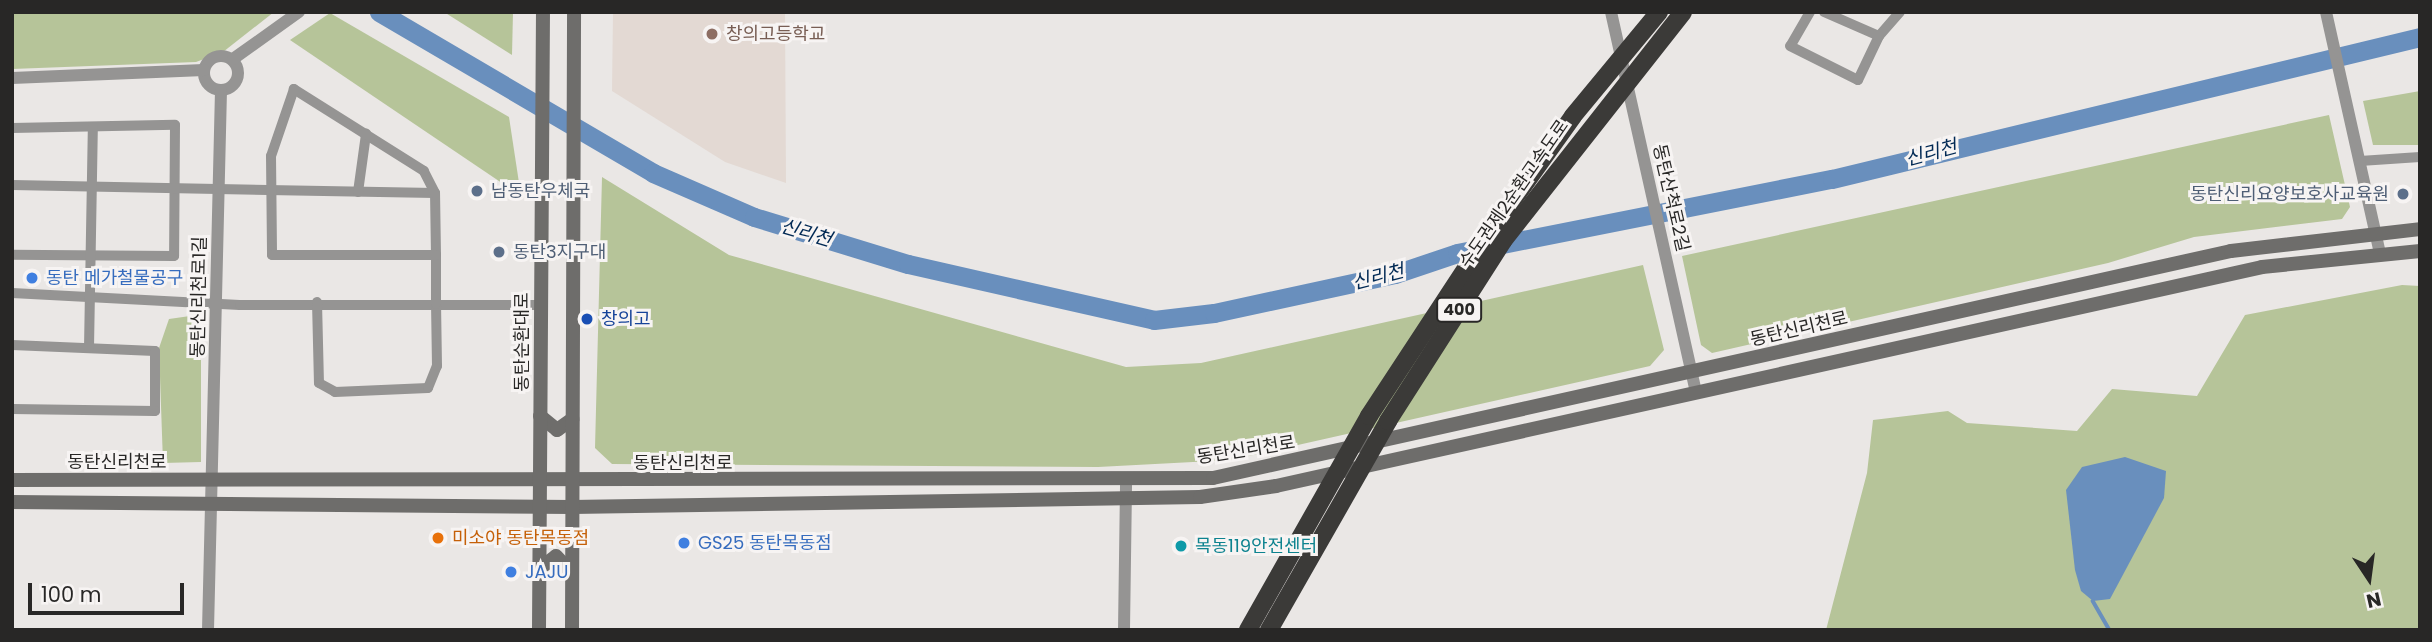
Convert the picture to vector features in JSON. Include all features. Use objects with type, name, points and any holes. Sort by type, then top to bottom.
[{"type":"highway","name":"수도권제2순환고속도로","points":[[1248,630],[1368,416],[1476,253],[1573,116],[1659,12]]},
{"type":"highway","name":"수도권제2순환고속도로","points":[[1269,630],[1388,421],[1503,241],[1683,12]]},
{"type":"main road","name":"동탄순환대로","points":[[539,630],[543,12]]},
{"type":"main road","points":[[572,630],[574,12]]},
{"type":"main road","name":"동탄신리천로","points":[[12,480],[572,483],[1194,479],[1257,471],[2231,251],[2376,231],[2420,229]]},
{"type":"main road","points":[[12,502],[572,508],[1191,498],[1276,486],[2262,267],[2420,251]]},
{"type":"main road","points":[[1748,360],[1744,371],[1755,379]]},
{"type":"main road","points":[[1637,385],[1647,392],[1644,404]]},
{"type":"main road","points":[[540,416],[556,430],[573,419]]},
{"type":"main road","points":[[1060,501],[1074,492],[1063,479]]},
{"type":"main road","points":[[1191,498],[1182,488],[1194,479]]},
{"type":"main road","points":[[651,482],[640,494],[651,506]]},
{"type":"main road","points":[[469,483],[482,493],[469,506]]},
{"type":"main road","points":[[540,569],[556,556],[572,573]]},
{"type":"street","points":[[221,90],[206,82],[204,70],[213,57],[233,59],[299,12]]},
{"type":"street","name":"동탄산척로2길","points":[[1611,12],[1696,393]]},
{"type":"street","points":[[1810,12],[1790,46],[1858,80],[1878,36],[1900,12]]},
{"type":"street","points":[[1824,12],[1878,36]]},
{"type":"street","points":[[2326,12],[2380,253]]},
{"type":"street","name":"동탄신리천로1길","points":[[208,630],[221,90],[238,79],[233,59]]},
{"type":"street","points":[[12,78],[204,70]]},
{"type":"street","points":[[317,302],[319,383],[335,392],[394,393],[428,388],[437,366],[436,255],[435,193],[424,171],[294,89],[274,144],[272,255],[436,255]]},
{"type":"street","points":[[12,128],[175,125],[174,256],[12,255]]},
{"type":"street","points":[[89,348],[93,127]]},
{"type":"street","points":[[358,192],[366,134]]},
{"type":"street","points":[[2360,161],[2420,157]]},
{"type":"street","points":[[12,185],[435,193]]},
{"type":"street","points":[[12,293],[91,292],[317,302],[541,305]]},
{"type":"street","points":[[12,345],[155,351],[155,411],[12,409]]},
{"type":"street","points":[[1124,630],[1126,480]]},
{"type":"shaded area","points":[[613,12],[785,12],[786,183],[725,162],[612,91]]},
{"type":"green space","points":[[12,12],[274,12],[223,52],[196,62],[12,69]]},
{"type":"green space","points":[[444,12],[513,12],[512,55]]},
{"type":"green space","points":[[330,13],[509,117],[521,196],[290,40]]},
{"type":"green space","points":[[2420,91],[2420,145],[2373,145],[2363,101]]},
{"type":"green space","points":[[2329,115],[2350,207],[2342,219],[2194,237],[2108,263],[1712,353],[1701,345],[1682,256]]},
{"type":"green space","points":[[602,177],[729,255],[1126,367],[1201,363],[1643,265],[1664,350],[1650,366],[1231,460],[1098,467],[612,464],[595,448]]},
{"type":"green space","points":[[2402,285],[2420,286],[2420,630],[1826,630],[1867,473],[1873,420],[1948,411],[1967,423],[2077,431],[2112,389],[2197,396],[2245,315]]},
{"type":"green space","points":[[190,316],[201,327],[201,462],[163,463],[159,348],[169,319]]},
{"type":"water","points":[[2125,457],[2166,471],[2164,498],[2110,599],[2093,601],[2081,591],[2075,570],[2066,490],[2082,467]]},
{"type":"waterway","name":"신리천","points":[[379,12],[653,173],[754,217],[908,264],[1154,320],[1214,313],[1395,274],[1457,253],[1832,179],[2420,37]]},
{"type":"waterway","points":[[2093,601],[2110,630]]},
{"type":"place","name":"창의고등학교","points":[[712,34]]},
{"type":"place","name":"남동탄우체국","points":[[477,191]]},
{"type":"place","name":"동탄신리요양보호사교육원","points":[[2403,194]]},
{"type":"place","name":"동탄3지구대","points":[[499,252]]},
{"type":"place","name":"동탄 메가철물공구","points":[[32,278]]},
{"type":"place","name":"창의고","points":[[587,319]]},
{"type":"place","name":"미소야 동탄목동점","points":[[438,538]]},
{"type":"place","name":"GS25 동탄목동점","points":[[684,543]]},
{"type":"place","name":"목동119안전센터","points":[[1181,546]]},
{"type":"place","name":"JAJU","points":[[511,572]]}]
